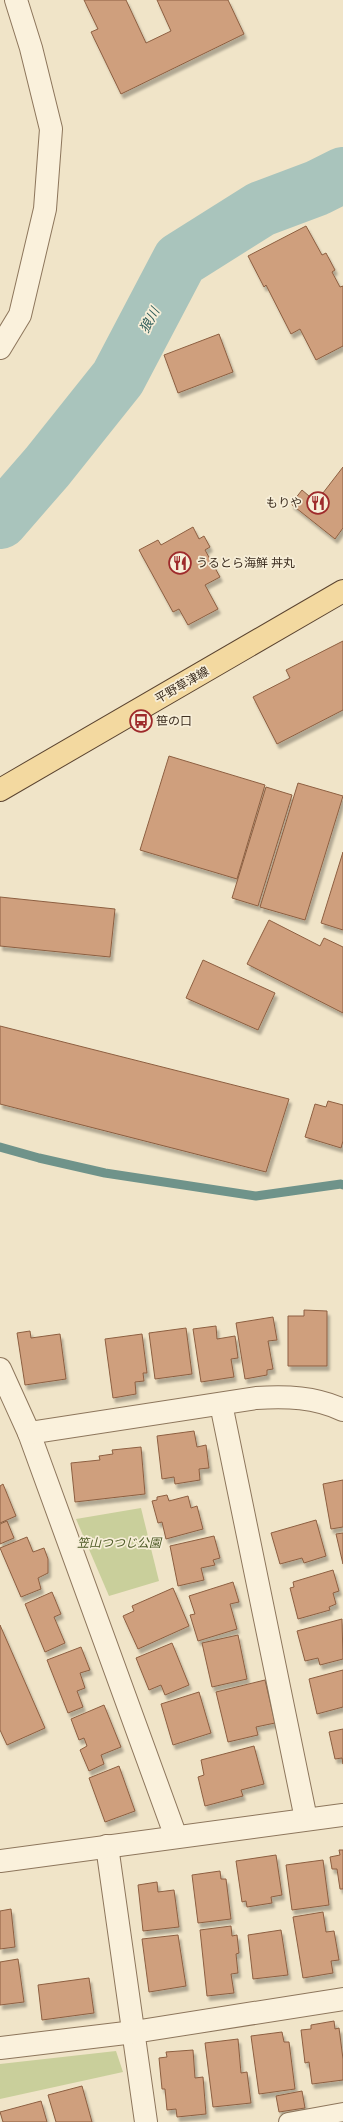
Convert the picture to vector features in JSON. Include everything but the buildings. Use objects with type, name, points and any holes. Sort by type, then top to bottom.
[{"type":"main road","name":"平野草津線","points":[[0,790],[343,591]]},
{"type":"street","points":[[0,348],[20,315],[45,209],[51,129],[31,48],[16,0]]},
{"type":"street","points":[[0,1369],[29,1433],[176,1837]]},
{"type":"street","points":[[29,1433],[256,1398],[289,1396],[328,1403],[343,1410]]},
{"type":"street","points":[[221,1404],[306,1820]]},
{"type":"street","points":[[0,1861],[343,1814]]},
{"type":"street","points":[[107,1846],[146,2122]]},
{"type":"street","points":[[0,2048],[134,2032],[343,1999]]},
{"type":"lane","points":[[288,2122],[343,2112]]},
{"type":"green space","name":"笠山つつじ公園","points":[[141,1508],[159,1581],[109,1596],[76,1519]]},
{"type":"green space","points":[[116,2051],[123,2072],[0,2099],[0,2064]]},
{"type":"waterway","name":"狼川","points":[[0,521],[47,467],[118,378],[180,260],[261,209],[317,188],[343,175]]},
{"type":"waterway","points":[[0,1147],[39,1158],[105,1173],[256,1196],[341,1184],[343,1185]]},
{"type":"place","name":"もりや","points":[[318,503]]},
{"type":"place","name":"うるとら海鮮 丼丸","points":[[180,563]]},
{"type":"place","name":"笹の口","points":[[141,721]]}]
